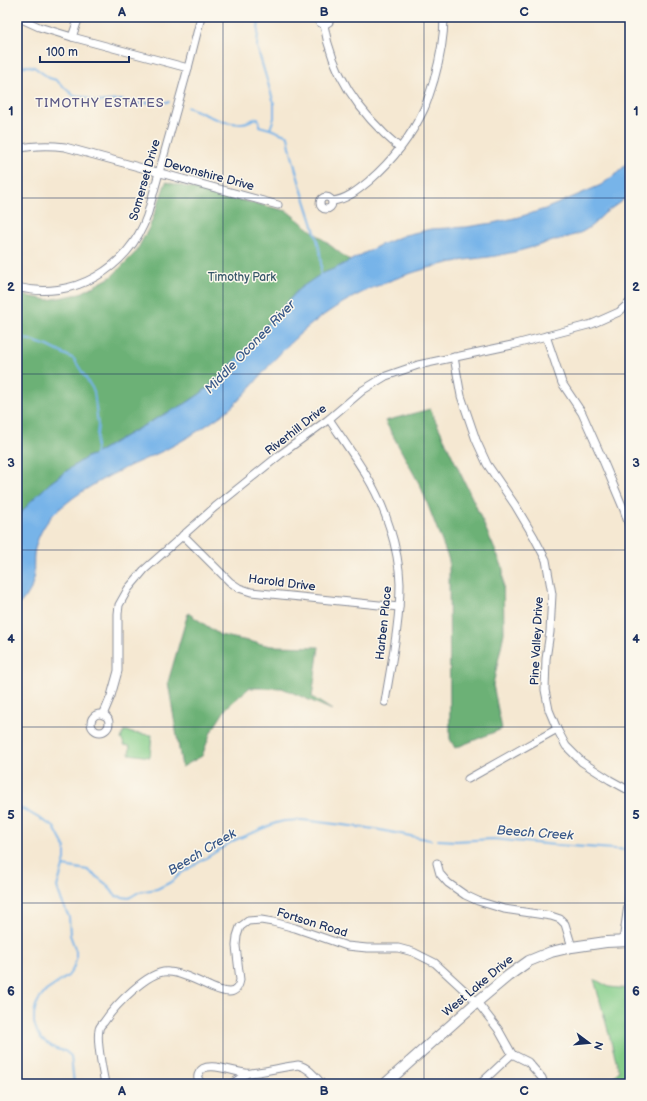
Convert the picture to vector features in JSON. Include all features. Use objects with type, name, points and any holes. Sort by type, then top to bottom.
[{"type":"main road","name":"West Lake Drive","points":[[385,1084],[477,1002],[518,968],[551,952],[606,942],[626,941]]},
{"type":"street","points":[[18,17],[39,27],[72,37],[188,68]]},
{"type":"street","points":[[72,37],[79,17]]},
{"type":"street","name":"Somerset Drive","points":[[17,287],[30,290],[44,290],[67,288],[89,281],[113,265],[135,241],[144,224],[201,17]]},
{"type":"street","points":[[318,17],[319,22],[324,25],[329,51],[342,78],[360,108],[387,137],[400,148]]},
{"type":"street","points":[[324,25],[329,22],[330,17]]},
{"type":"street","points":[[332,202],[344,199],[363,185],[386,164],[400,148],[415,126],[429,94],[441,52],[444,17]]},
{"type":"street","name":"Devonshire Drive","points":[[17,149],[30,146],[49,145],[65,147],[278,205]]},
{"type":"street","name":"Riverhill Drive","points":[[103,715],[118,671],[119,604],[128,589],[144,570],[215,506],[281,454],[328,419],[363,390],[386,376],[418,365],[512,345],[592,324],[619,312],[630,302]]},
{"type":"street","points":[[546,336],[562,383],[582,413],[624,510],[630,528]]},
{"type":"street","name":"Pine Valley Drive","points":[[454,357],[461,396],[476,440],[487,464],[515,504],[546,560],[552,594],[545,690],[549,710],[566,746],[582,762],[630,791]]},
{"type":"street","name":"Harben Place","points":[[328,419],[366,475],[381,506],[393,539],[398,560],[400,583],[399,607],[385,702]]},
{"type":"street","name":"Harold Drive","points":[[184,535],[230,582],[250,592],[399,607]]},
{"type":"street","points":[[468,779],[557,729]]},
{"type":"street","points":[[437,863],[440,874],[448,883],[465,895],[478,901],[504,909],[551,916],[560,919],[565,924],[572,947]]},
{"type":"street","points":[[626,941],[630,891]]},
{"type":"street","name":"Fortson Road","points":[[105,1084],[98,1041],[99,1030],[109,1014],[134,989],[150,977],[158,973],[168,971],[217,989],[228,992],[235,990],[239,985],[240,980],[236,946],[237,936],[240,927],[248,921],[261,920],[273,922],[296,928],[347,946],[367,948],[398,948],[413,952],[435,963],[477,1002]]},
{"type":"street","points":[[477,1002],[498,1029],[512,1054],[528,1062],[542,1078],[544,1084]]},
{"type":"street","points":[[480,1084],[512,1054]]},
{"type":"street","points":[[202,1084],[198,1079],[198,1075],[200,1071],[205,1068],[214,1067],[228,1069],[246,1074],[298,1065],[304,1067],[322,1084]]},
{"type":"street","points":[[232,1084],[246,1074]]},
{"type":"green space","name":"Timothy Park","points":[[166,182],[287,211],[350,261],[299,289],[220,377],[200,394],[185,404],[87,457],[72,467],[50,483],[17,518],[17,294],[48,300],[79,294],[111,277],[136,252],[150,226]]},
{"type":"green space","points":[[430,409],[503,568],[504,633],[493,685],[502,729],[455,748],[450,739],[449,560],[421,487],[385,421]]},
{"type":"green space","points":[[188,613],[220,635],[271,646],[319,647],[312,697],[332,710],[282,688],[249,688],[227,707],[211,732],[202,756],[182,767],[168,682]]},
{"type":"green space","points":[[124,731],[152,735],[150,757],[129,754],[130,746],[124,745],[121,739]]},
{"type":"green space","points":[[594,979],[609,987],[630,989],[630,1084],[607,1084],[619,1071]]},
{"type":"water","name":"Middle Oconee River","points":[[630,161],[630,195],[605,213],[592,226],[583,231],[569,237],[517,251],[428,268],[363,292],[322,316],[287,346],[247,392],[223,414],[176,444],[102,480],[73,498],[57,511],[46,524],[38,538],[34,554],[31,589],[17,608],[17,518],[31,501],[50,483],[87,457],[185,404],[200,394],[220,377],[299,289],[321,274],[336,268],[380,245],[405,235],[431,229],[466,227],[493,223],[545,209],[601,185]]},
{"type":"waterway","points":[[255,17],[259,22]]},
{"type":"waterway","points":[[259,17],[257,47],[274,103],[274,118],[270,129],[288,136],[295,166],[319,246],[321,261],[320,277]]},
{"type":"waterway","points":[[17,67],[34,67],[49,78],[56,80],[74,96],[85,97],[95,102],[121,100],[141,104],[151,102],[169,102]]},
{"type":"waterway","points":[[187,107],[228,123],[244,123],[258,118],[259,126],[270,129]]},
{"type":"waterway","points":[[17,336],[48,346],[74,359],[94,391],[98,425],[95,456]]},
{"type":"waterway","points":[[17,807],[54,827],[65,848],[65,860],[57,887],[69,917],[70,935],[76,951],[76,960],[73,969],[68,976],[46,991],[40,998],[36,1005],[34,1023],[41,1039],[56,1049],[65,1051],[71,1056],[74,1084]]},
{"type":"waterway","name":"Beech Creek","points":[[63,866],[88,870],[106,884],[116,896],[129,898],[139,892],[157,889],[173,881],[180,874],[235,840],[284,821],[302,820],[375,829],[431,840]]},
{"type":"waterway","name":"Beech Creek","points":[[438,840],[456,841],[493,839],[630,850]]},
{"type":"district","name":"TIMOTHY ESTATES","points":[[100,103]]}]
